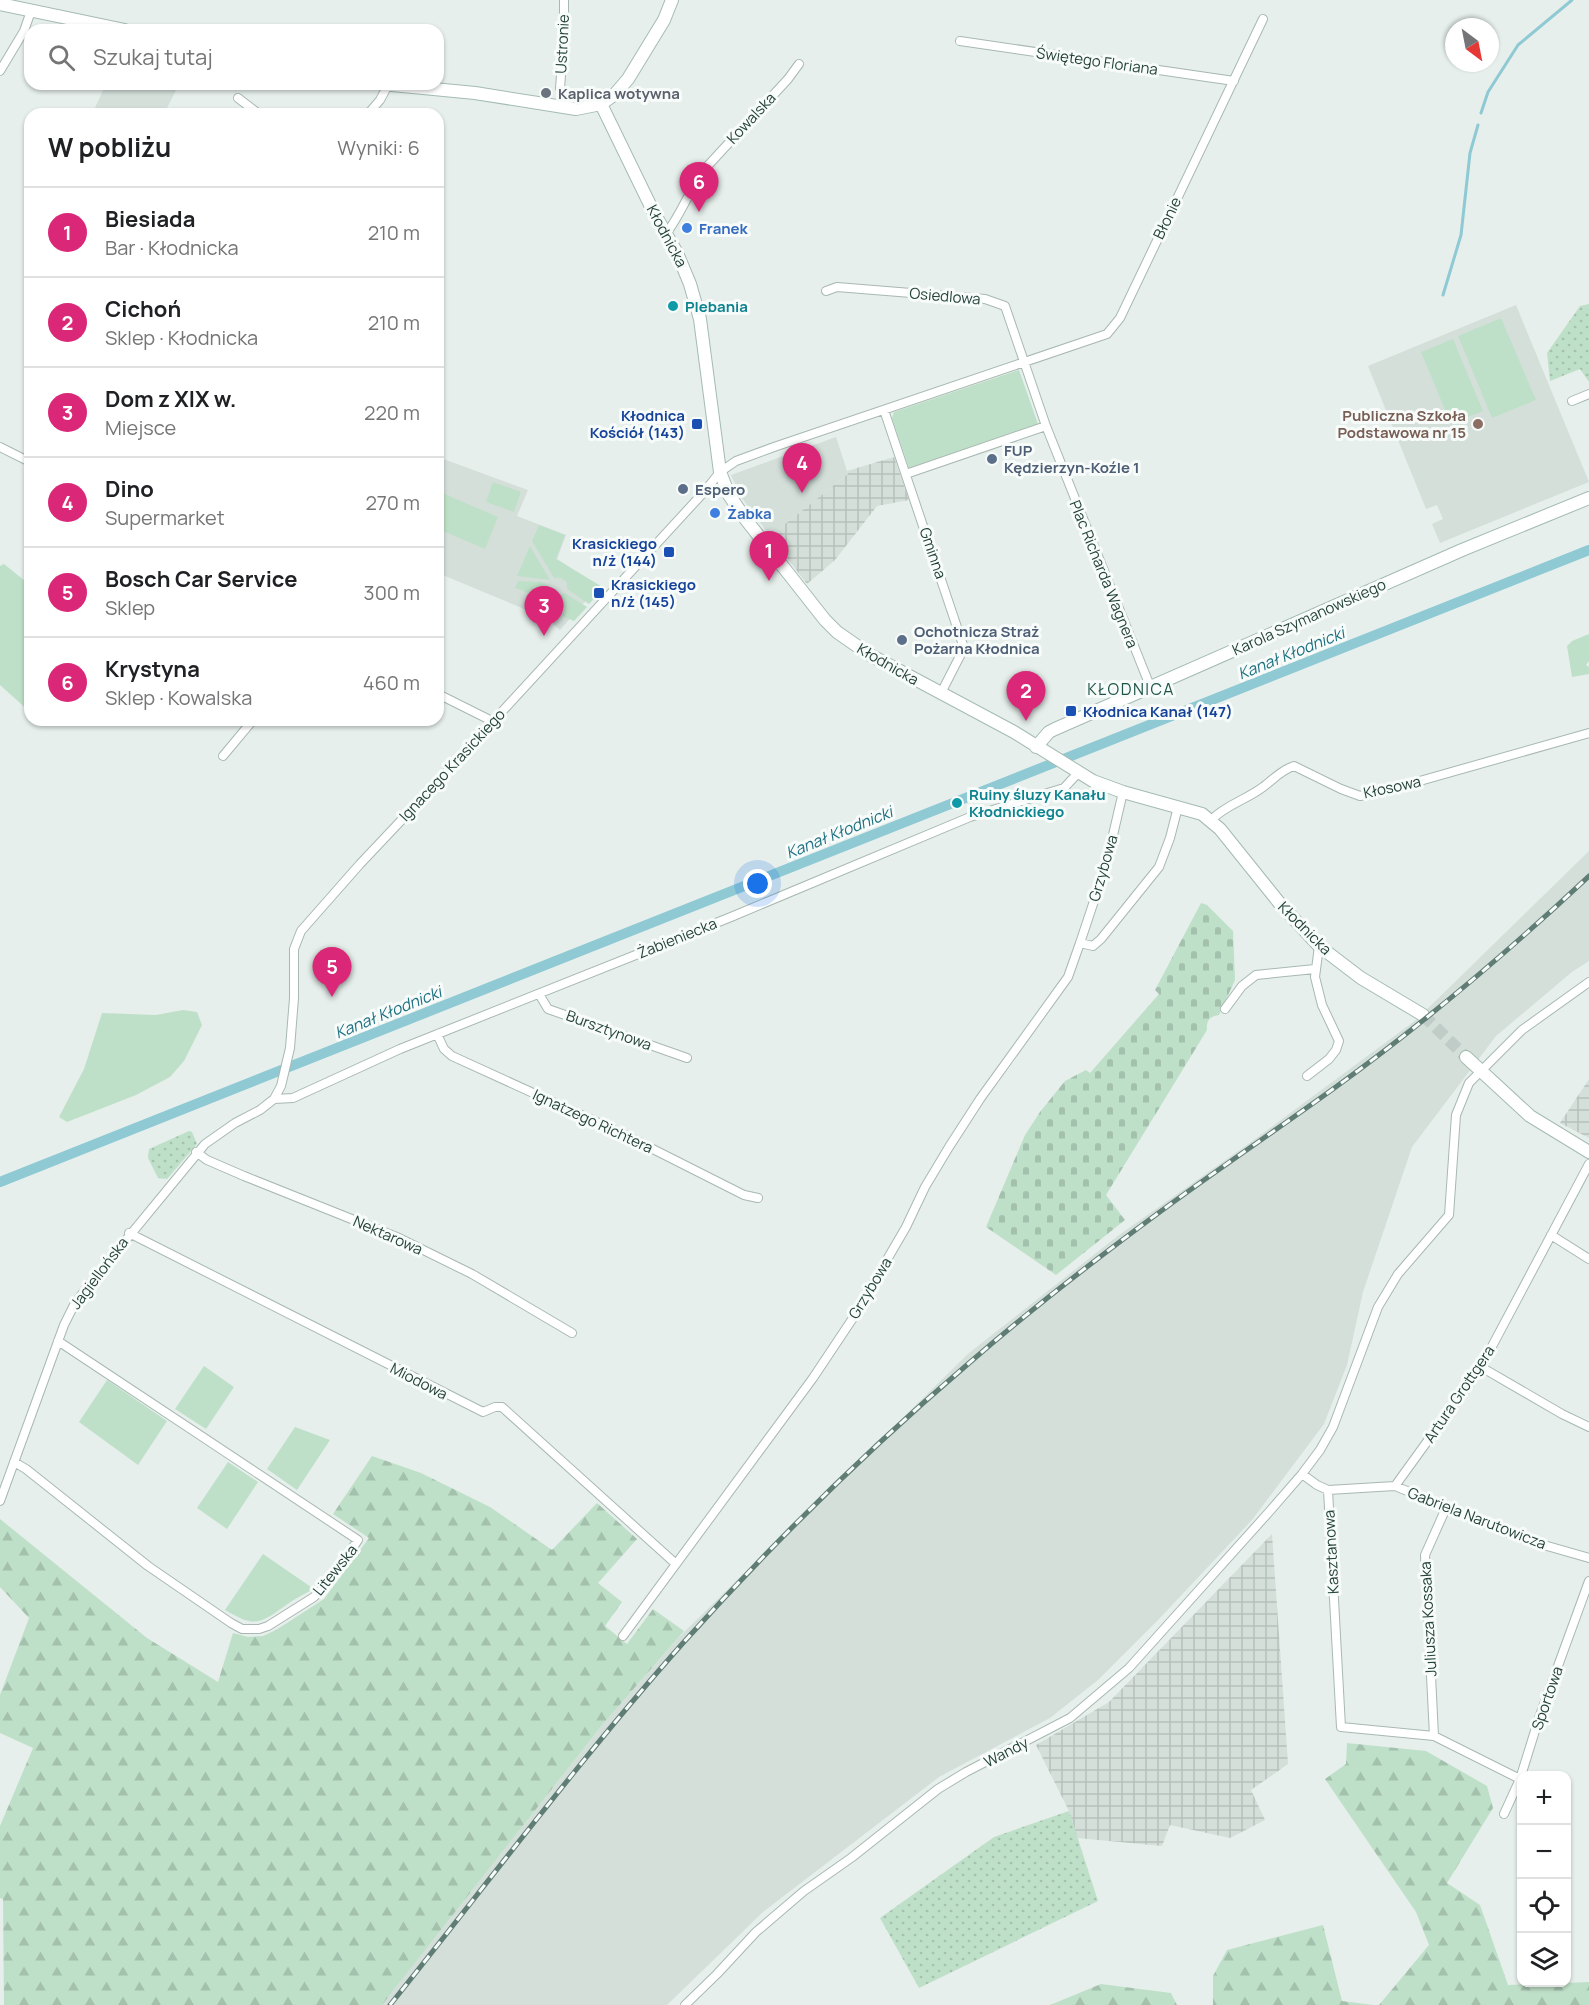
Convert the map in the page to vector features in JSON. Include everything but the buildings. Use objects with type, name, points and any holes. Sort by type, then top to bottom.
[{"type":"main road","points":[[441,90],[576,109],[602,104],[615,94],[628,79],[664,20],[672,0]]},
{"type":"main road","points":[[0,4],[96,24]]},
{"type":"main road","name":"Kłodnicka","points":[[602,104],[690,284],[700,319],[720,472],[729,495],[805,596],[837,632],[870,655],[1014,732],[1093,781],[1123,792],[1202,814],[1211,820],[1281,905],[1320,946],[1361,978],[1423,1015]]},
{"type":"main road","name":"Karola Szymanowskiego","points":[[1036,747],[1049,732],[1150,686],[1462,550],[1589,498]]},
{"type":"main road","points":[[1466,1057],[1530,1116],[1589,1152]]},
{"type":"street","name":"Ustronie","points":[[560,88],[564,0]]},
{"type":"street","points":[[26,24],[31,10]]},
{"type":"street","name":"Błonie","points":[[1023,362],[1107,334],[1120,318],[1263,19]]},
{"type":"street","points":[[0,71],[24,31]]},
{"type":"street","name":"Świętego Floriana","points":[[960,41],[1234,81]]},
{"type":"street","name":"Kowalska","points":[[666,234],[684,207],[691,188],[702,171],[788,79],[799,64]]},
{"type":"street","points":[[373,108],[380,100],[383,90]]},
{"type":"street","points":[[238,99],[251,108]]},
{"type":"street","name":"Osiedlowa","points":[[826,291],[837,287],[986,299],[1005,306],[1023,362]]},
{"type":"street","points":[[720,472],[736,461],[1023,362]]},
{"type":"street","name":"Plac Richarda Wagnera","points":[[1023,362],[1046,426],[1150,686]]},
{"type":"street","points":[[1572,401],[1589,394]]},
{"type":"street","name":"Gminna","points":[[884,410],[963,645],[962,652],[941,693]]},
{"type":"street","points":[[906,474],[1046,426]]},
{"type":"street","points":[[0,447],[24,459]]},
{"type":"street","name":"Ignacego Krasickiego","points":[[274,1099],[281,1086],[290,1048],[294,998],[294,949],[301,931],[720,472]]},
{"type":"street","points":[[444,697],[492,722]]},
{"type":"street","points":[[223,756],[248,726]]},
{"type":"street","name":"Kłosowa","points":[[1211,820],[1222,810],[1262,788],[1285,769],[1294,766],[1360,796],[1589,733]]},
{"type":"street","name":"Żabieniecka","points":[[274,1099],[293,1098],[400,1049],[970,818],[1064,788],[1075,771]]},
{"type":"street","name":"Grzybowa","points":[[623,1636],[813,1378],[853,1318],[902,1235],[925,1187],[949,1147],[980,1099],[1068,977],[1106,865],[1123,792]]},
{"type":"street","name":"Grzybowa","points":[[1080,943],[1093,946],[1101,939],[1159,867],[1178,807]]},
{"type":"street","points":[[1307,1077],[1329,1059],[1339,1041],[1322,1005],[1315,978],[1320,946]]},
{"type":"street","points":[[1225,1009],[1242,986],[1256,975],[1315,969]]},
{"type":"street","points":[[1302,1474],[1320,1450],[1333,1427],[1378,1307],[1387,1290],[1449,1215],[1456,1115],[1469,1083],[1521,1030],[1589,982]]},
{"type":"street","name":"Bursztynowa","points":[[539,994],[548,1009],[687,1058]]},
{"type":"street","name":"Ignatzego Richtera","points":[[437,1035],[444,1049],[452,1056],[623,1134],[744,1195],[758,1198]]},
{"type":"street","name":"Jagiellońska","points":[[0,1501],[58,1341],[75,1303],[196,1152],[213,1137],[260,1110],[274,1099]]},
{"type":"street","name":"Nektarowa","points":[[196,1152],[207,1160],[234,1172],[399,1238],[472,1274],[572,1333]]},
{"type":"street","name":"Artura Grottgera","points":[[1395,1486],[1481,1366],[1589,1164]]},
{"type":"street","name":"Miodowa","points":[[129,1233],[483,1412],[502,1407],[676,1564]]},
{"type":"street","points":[[1551,1235],[1589,1259]]},
{"type":"street","name":"Litewska","points":[[14,1462],[26,1469],[155,1571],[242,1629],[259,1629],[268,1626],[314,1597],[327,1584],[358,1540],[58,1341]]},
{"type":"street","points":[[1481,1366],[1562,1414],[1589,1427]]},
{"type":"street","name":"Kasztanowa","points":[[1302,1474],[1328,1490],[1341,1727],[1434,1736],[1517,1778]]},
{"type":"street","name":"Wandy","points":[[685,2005],[756,1932],[938,1789],[1070,1718],[1098,1696],[1129,1668],[1302,1474]]},
{"type":"street","name":"Gabriela Narutowicza","points":[[1328,1490],[1395,1486],[1523,1539],[1589,1558]]},
{"type":"street","name":"Juliusza Kossaka","points":[[1434,1736],[1425,1555],[1446,1508]]},
{"type":"street","name":"Sportowa","points":[[1522,1771],[1539,1718],[1589,1581]]},
{"type":"street","name":"Sportowa","points":[[1504,1814],[1517,1786]]},
{"type":"shaded area","points":[[103,90],[176,90],[167,108],[95,108]]},
{"type":"shaded area","name":"Publiczna Szkoła Podstawowa nr 15","points":[[1516,305],[1589,482],[1440,543],[1432,524],[1443,519],[1437,505],[1426,509],[1368,366]]},
{"type":"shaded area","points":[[836,437],[848,474],[770,536],[742,498],[731,475]]},
{"type":"shaded area","points":[[894,457],[909,500],[877,506],[835,560],[807,584],[770,536],[848,474],[847,471]]},
{"type":"shaded area","points":[[444,459],[528,490],[517,516],[566,535],[557,559],[599,586],[560,630],[548,619],[444,576]]},
{"type":"shaded area","points":[[1589,851],[1589,961],[1572,972],[1496,1036],[1412,1147],[1363,1292],[1347,1365],[1324,1424],[1252,1520],[1098,1680],[1050,1718],[939,1777],[763,1912],[667,2005],[382,2005],[603,1724],[679,1637],[969,1353],[1119,1235],[1251,1142],[1416,1020]]},
{"type":"shaded area","points":[[1589,1079],[1589,1138],[1560,1123]]},
{"type":"shaded area","points":[[1272,1534],[1288,1764],[1251,1790],[1265,1820],[1230,1838],[1170,1825],[1162,1846],[1077,1838],[1069,1811],[1036,1745],[1109,1702]]},
{"type":"green space","points":[[1589,304],[1589,382],[1580,369],[1550,381],[1547,353],[1580,306]]},
{"type":"green space","points":[[1501,318],[1536,400],[1492,418],[1458,336]]},
{"type":"green space","points":[[1453,339],[1483,411],[1451,424],[1421,352]]},
{"type":"green space","points":[[1019,370],[1038,424],[909,468],[892,418],[894,412]]},
{"type":"green space","points":[[493,482],[521,492],[514,512],[486,502]]},
{"type":"green space","points":[[444,494],[498,517],[485,549],[444,532]]},
{"type":"green space","points":[[539,525],[565,535],[556,559],[604,588],[589,604],[567,589],[567,582],[554,578],[532,541]]},
{"type":"green space","points":[[530,546],[550,580],[517,576]]},
{"type":"green space","points":[[4,564],[24,580],[24,707],[0,685],[0,566]]},
{"type":"green space","points":[[518,581],[541,582],[547,585],[550,594],[556,596],[565,593],[587,607],[574,621],[562,616],[565,608],[551,602],[548,609],[542,606],[544,599],[515,588]]},
{"type":"green space","points":[[1589,634],[1589,661],[1586,665],[1589,667],[1589,674],[1572,677],[1567,646],[1572,641]]},
{"type":"green space","points":[[1201,903],[1207,905],[1233,931],[1235,980],[1219,1015],[1209,1020],[1207,1030],[1106,1195],[1125,1220],[1056,1275],[986,1227],[1025,1135],[1040,1112],[1065,1081],[1086,1070],[1090,1073],[1159,994],[1155,990]]},
{"type":"green space","points":[[183,1010],[197,1012],[202,1025],[184,1061],[170,1077],[136,1095],[67,1122],[59,1117],[84,1069],[102,1013],[156,1015]]},
{"type":"green space","points":[[189,1131],[192,1132],[197,1144],[167,1179],[158,1178],[148,1158],[149,1149]]},
{"type":"green space","points":[[204,1366],[234,1387],[206,1429],[175,1409]]},
{"type":"green space","points":[[107,1380],[167,1421],[138,1465],[79,1422]]},
{"type":"green space","points":[[295,1427],[330,1440],[297,1490],[267,1469]]},
{"type":"green space","points":[[372,1456],[421,1473],[490,1507],[552,1550],[597,1503],[637,1539],[598,1583],[622,1602],[605,1626],[627,1644],[653,1609],[684,1631],[603,1724],[382,2005],[4,2005],[0,1826],[33,1748],[0,1733],[0,1695],[29,1618],[0,1587],[0,1519],[147,1638],[218,1682],[233,1633],[248,1637],[263,1636],[324,1599],[369,1538],[333,1514]]},
{"type":"green space","points":[[228,1462],[258,1482],[227,1529],[197,1508]]},
{"type":"green space","points":[[263,1554],[314,1589],[256,1622],[243,1619],[225,1610]]},
{"type":"green space","points":[[1347,1743],[1426,1751],[1487,1786],[1493,1808],[1447,1883],[1480,1905],[1508,1985],[1571,1987],[1571,1983],[1589,1982],[1589,2005],[1379,2005],[1429,1945],[1416,1912],[1325,1779],[1346,1764]]},
{"type":"green space","points":[[1069,1811],[1098,1901],[919,1988],[880,1918],[994,1837]]},
{"type":"green space","points":[[1323,1925],[1342,2001],[1373,2005],[1213,2005],[1213,1976],[1227,1950]]},
{"type":"green space","points":[[1101,1984],[1171,1993],[1177,2005],[1050,2005]]},
{"type":"waterway","points":[[1481,113],[1488,92],[1518,45],[1572,0]]},
{"type":"waterway","points":[[1443,295],[1461,235],[1470,153],[1478,125]]},
{"type":"waterway","name":"Kanał Kłodnicki","points":[[0,1182],[1589,550]]},
{"type":"tunnel","points":[[1423,1015],[1466,1057]]},
{"type":"railway","points":[[390,2005],[645,1687],[751,1570],[857,1464],[930,1397],[1037,1306],[1157,1214],[1400,1039],[1496,960],[1589,876]]},
{"type":"place","name":"Kaplica wotywna","points":[[546,93]]},
{"type":"place","name":"Krystyna","points":[[699,212]]},
{"type":"place","name":"Franek","points":[[687,228]]},
{"type":"place","name":"Plebania","points":[[673,306]]},
{"type":"place","name":"Kłodnica Kościół (143)","points":[[697,424]]},
{"type":"place","name":"Publiczna Szkoła Podstawowa nr 15","points":[[1478,424]]},
{"type":"place","name":"FUP Kędzierzyn-Koźle 1","points":[[992,459]]},
{"type":"place","name":"Espero","points":[[683,489]]},
{"type":"place","name":"Dino","points":[[802,493]]},
{"type":"place","name":"Żabka","points":[[715,513]]},
{"type":"place","name":"Krasickiego n/ż (144)","points":[[669,552]]},
{"type":"place","name":"Biesiada","points":[[769,581]]},
{"type":"place","name":"Krasickiego n/ż (145)","points":[[599,593]]},
{"type":"place","name":"Dom z XIX w.","points":[[544,636]]},
{"type":"place","name":"Ochotnicza Straż Pożarna Kłodnica","points":[[902,640]]},
{"type":"place","name":"Kłodnica Kanał (147)","points":[[1071,711]]},
{"type":"place","name":"Cichoń","points":[[1026,721]]},
{"type":"place","name":"Ruiny śluzy Kanału Kłodnickiego","points":[[957,803]]},
{"type":"place","name":"Bosch Car Service","points":[[332,997]]},
{"type":"district","name":"KŁODNICA","points":[[1131,689]]}]
